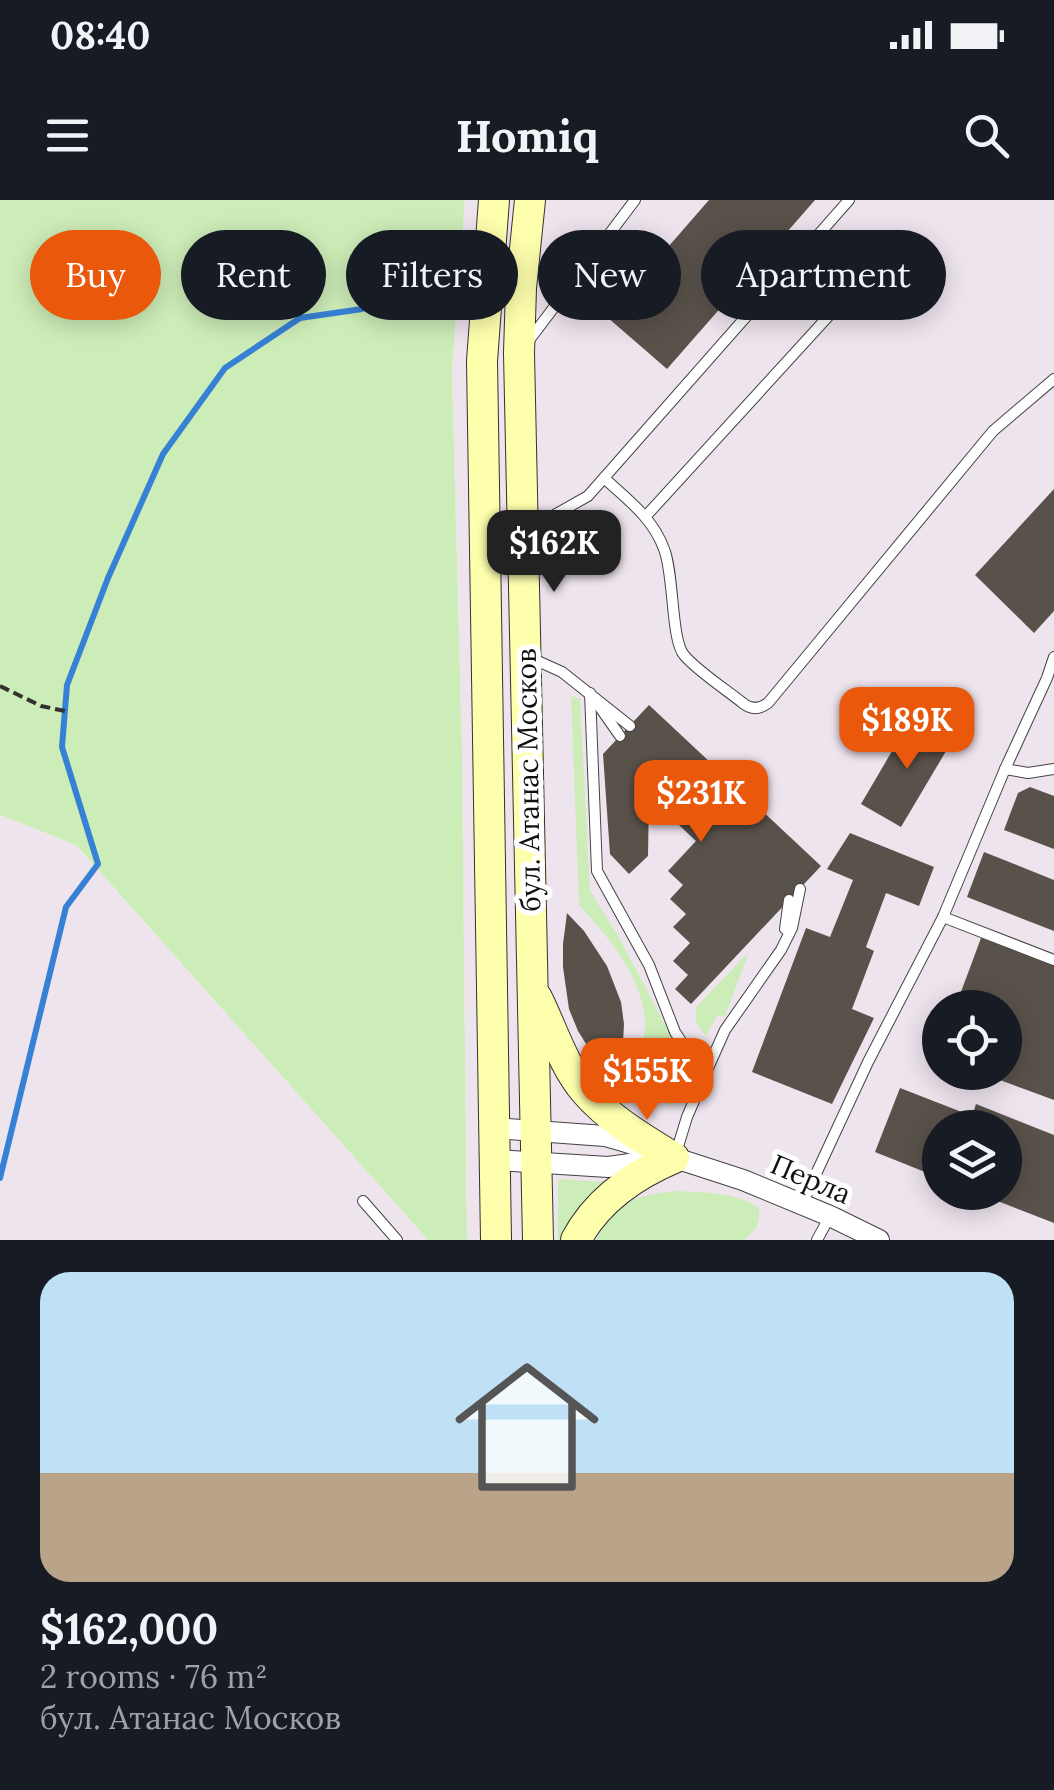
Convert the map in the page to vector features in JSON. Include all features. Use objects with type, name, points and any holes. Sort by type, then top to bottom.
[{"type":"main road","name":"бул. Атанас Москов","points":[[494,200],[482,362],[496,1240]]},
{"type":"main road","name":"бул. Атанас Москов","points":[[530,200],[519,353],[538,1240]]},
{"type":"main road","points":[[532,988],[584,1090],[630,1130],[674,1158]]},
{"type":"main road","points":[[576,1240],[618,1190],[644,1171],[674,1158]]},
{"type":"street","points":[[495,1128],[536,1147],[608,1167],[674,1158]]},
{"type":"street","name":"Перла","points":[[536,1147],[605,1136],[743,1180],[879,1240]]},
{"type":"street","points":[[496,1160],[536,1147]]},
{"type":"lane","points":[[519,353],[636,200]]},
{"type":"lane","points":[[522,533],[588,496],[849,200]]},
{"type":"lane","points":[[646,516],[825,320]]},
{"type":"lane","points":[[604,478],[646,516],[664,548],[681,653],[748,708],[759,708],[768,703],[993,430],[1054,379]]},
{"type":"lane","points":[[525,656],[562,672],[630,726]]},
{"type":"lane","points":[[802,1205],[868,1062],[943,917],[1054,657]]},
{"type":"lane","points":[[590,693],[620,736]]},
{"type":"lane","points":[[590,693],[597,870],[648,965],[675,1032],[692,1058],[700,1087]]},
{"type":"lane","points":[[1005,770],[1028,773],[1054,769]]},
{"type":"lane","points":[[674,1158],[686,1117],[724,1030],[781,950],[792,928],[800,889]]},
{"type":"lane","points":[[764,975],[787,924],[790,900]]},
{"type":"lane","points":[[943,917],[1054,960]]},
{"type":"lane","points":[[363,1201],[398,1240]]},
{"type":"lane","points":[[818,1240],[830,1216]]},
{"type":"path","points":[[0,686],[40,706],[65,711]]},
{"type":"shaded area","points":[[465,200],[1054,200],[1054,1240],[467,1240],[462,749],[452,370],[456,320],[518,320],[518,230],[463,230]]},
{"type":"shaded area","points":[[0,815],[76,845],[428,1240],[0,1240]]},
{"type":"green space","points":[[0,200],[465,200],[463,230],[346,230],[346,320],[456,320],[452,370],[462,749],[467,1240],[428,1240],[76,845],[0,815]]},
{"type":"green space","points":[[571,696],[580,699],[590,891],[682,1057],[642,1052],[645,1021],[638,989],[612,944],[579,905]]},
{"type":"green space","points":[[749,952],[725,1016],[717,1016],[706,1036],[696,1022],[696,1007]]},
{"type":"green space","points":[[639,1060],[681,1067],[684,1077],[671,1105],[633,1085]]},
{"type":"green space","points":[[558,1179],[610,1182],[564,1240],[558,1240]]},
{"type":"green space","points":[[675,1191],[740,1198],[759,1208],[758,1223],[743,1240],[596,1240],[611,1217],[628,1203]]},
{"type":"building","points":[[709,200],[815,200],[789,230],[701,230],[701,320],[710,320],[667,369],[610,320],[681,320],[681,232]]},
{"type":"building","points":[[1054,489],[1054,611],[1034,633],[975,575]]},
{"type":"building","points":[[649,705],[821,866],[691,1004],[675,989],[688,975],[673,961],[690,943],[673,927],[686,914],[670,899],[683,885],[668,871],[696,841],[649,797],[648,856],[629,874],[610,854],[603,754]]},
{"type":"building","points":[[912,717],[952,741],[901,827],[861,804]]},
{"type":"building","points":[[1030,787],[1054,796],[1054,849],[1004,830],[1018,793]]},
{"type":"building","points":[[850,833],[934,867],[919,906],[886,893],[866,947],[874,951],[852,1009],[874,1018],[832,1104],[752,1072],[806,928],[830,937],[853,880],[827,869]]},
{"type":"building","points":[[984,852],[1054,880],[1054,931],[967,897]]},
{"type":"building","points":[[567,913],[607,966],[621,1002],[623,1043],[616,1082],[588,1047],[569,1009],[563,967]]},
{"type":"building","points":[[981,938],[1054,965],[1054,1100],[1022,1088],[1022,990],[962,990]]},
{"type":"building","points":[[900,1088],[957,1110],[922,1110],[922,1171],[875,1152]]},
{"type":"building","points":[[1022,1122],[1054,1135],[1054,1223],[1021,1210]]},
{"type":"waterway","points":[[0,1178],[66,907],[98,864],[62,747],[67,685],[108,578],[163,454],[225,368],[300,318],[346,311]]}]
